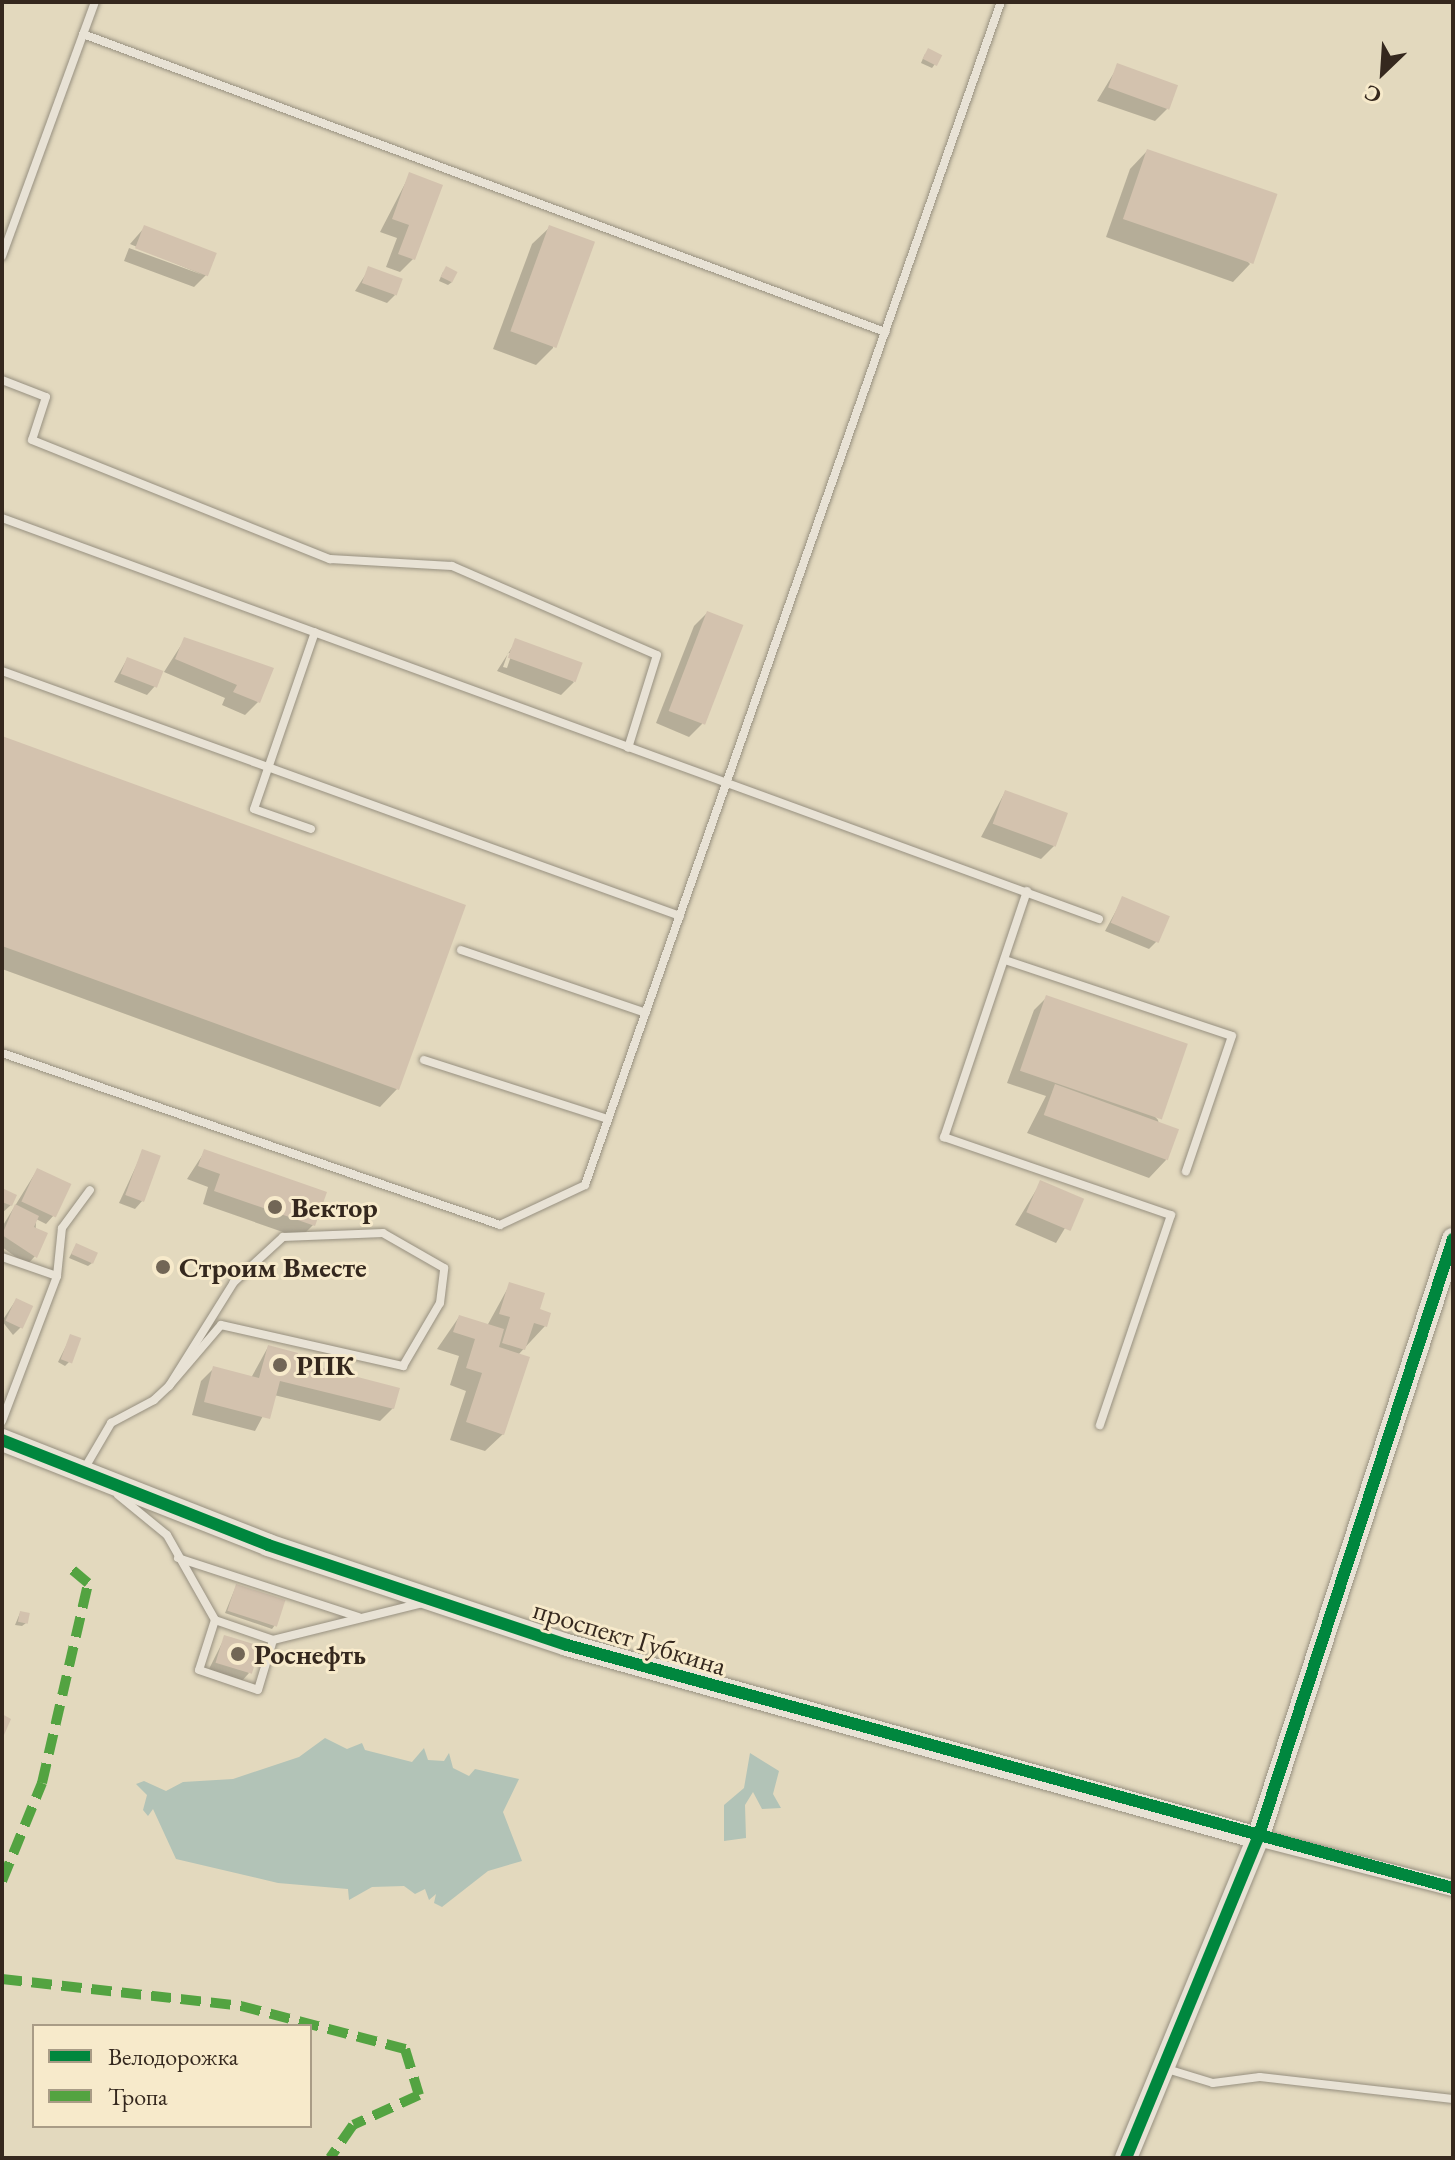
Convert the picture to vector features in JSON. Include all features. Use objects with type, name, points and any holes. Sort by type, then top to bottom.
[{"type":"street","points":[[1126,2158],[1167,2069],[1258,1838],[1453,1239]]},
{"type":"street","name":"проспект Губкина","points":[[2,1440],[105,1484],[434,1600],[701,1684],[1258,1838]]},
{"type":"street","points":[[1258,1838],[1453,1888]]},
{"type":"lane","points":[[2,256],[6,235],[95,2]]},
{"type":"lane","points":[[2,1053],[500,1225],[585,1185],[1001,2]]},
{"type":"lane","points":[[83,34],[885,332]]},
{"type":"lane","points":[[2,380],[46,397],[32,440],[330,559],[452,566],[657,655],[628,748]]},
{"type":"lane","points":[[2,518],[726,786],[1099,919]]},
{"type":"lane","points":[[311,829],[254,809],[315,632]]},
{"type":"lane","points":[[2,671],[266,772],[680,916]]},
{"type":"lane","points":[[1027,891],[944,1137],[1171,1215],[1100,1425]]},
{"type":"lane","points":[[461,950],[646,1013]]},
{"type":"lane","points":[[1005,960],[1232,1036],[1186,1171]]},
{"type":"lane","points":[[424,1060],[608,1119]]},
{"type":"lane","points":[[2,1421],[57,1276],[62,1228],[90,1190]]},
{"type":"lane","points":[[81,1474],[111,1423],[169,1386],[221,1325],[403,1366],[440,1303],[444,1268],[383,1233],[283,1237],[234,1282],[169,1386]]},
{"type":"lane","points":[[2,1257],[57,1276]]},
{"type":"lane","points":[[105,1484],[167,1535],[177,1558],[215,1620],[273,1640],[434,1600]]},
{"type":"lane","points":[[177,1558],[361,1618]]},
{"type":"lane","points":[[215,1620],[199,1670],[258,1690],[273,1640]]},
{"type":"lane","points":[[1167,2069],[1213,2083],[1260,2077],[1453,2099]]},
{"type":"shaded area","points":[[325,1738],[347,1749],[362,1743],[365,1750],[412,1762],[424,1748],[428,1760],[444,1761],[449,1753],[453,1768],[469,1776],[475,1769],[519,1779],[503,1812],[522,1861],[488,1871],[442,1907],[434,1903],[436,1894],[429,1900],[425,1889],[415,1894],[404,1886],[372,1887],[349,1900],[348,1889],[278,1883],[176,1859],[153,1809],[148,1816],[143,1810],[147,1795],[136,1784],[144,1781],[166,1791],[183,1782],[233,1779],[299,1757]]},
{"type":"shaded area","points":[[750,1753],[779,1771],[773,1794],[781,1808],[762,1809],[753,1792],[745,1805],[746,1838],[724,1841],[724,1805],[744,1788]]},
{"type":"building","points":[[928,48],[942,55],[937,66],[923,59]]},
{"type":"building","points":[[1117,63],[1178,85],[1169,110],[1108,87]]},
{"type":"building","points":[[1147,149],[1277,194],[1253,264],[1123,219]]},
{"type":"building","points":[[409,172],[443,185],[415,260],[398,254],[409,225],[392,219]]},
{"type":"building","points":[[144,225],[217,253],[208,276],[135,248]]},
{"type":"building","points":[[549,225],[595,242],[556,348],[510,331]]},
{"type":"building","points":[[368,266],[403,279],[397,296],[362,283]]},
{"type":"building","points":[[446,266],[458,272],[452,283],[441,277]]},
{"type":"building","points":[[707,611],[743,625],[705,725],[669,711]]},
{"type":"building","points":[[184,637],[274,668],[260,703],[233,692],[237,685],[175,659]]},
{"type":"building","points":[[515,638],[583,663],[575,682],[508,658]]},
{"type":"building","points":[[127,657],[163,671],[157,688],[121,674]]},
{"type":"building","points":[[2,736],[466,905],[399,1090],[2,946]]},
{"type":"building","points":[[1005,790],[1068,813],[1056,847],[993,824]]},
{"type":"building","points":[[1122,896],[1170,916],[1159,943],[1111,923]]},
{"type":"building","points":[[1046,995],[1188,1044],[1162,1119],[1020,1071]]},
{"type":"building","points":[[1055,1084],[1179,1129],[1168,1160],[1044,1115]]},
{"type":"building","points":[[142,1149],[161,1156],[144,1202],[125,1195]]},
{"type":"building","points":[[204,1149],[327,1192],[315,1226],[214,1191],[220,1174],[198,1166]]},
{"type":"building","points":[[37,1168],[71,1184],[56,1218],[21,1202]]},
{"type":"building","points":[[1040,1180],[1084,1199],[1071,1231],[1026,1212]]},
{"type":"building","points":[[2,1188],[17,1195],[12,1206],[2,1202]]},
{"type":"building","points":[[15,1204],[39,1216],[34,1227],[48,1233],[37,1258],[2,1235]]},
{"type":"building","points":[[76,1243],[98,1253],[93,1264],[71,1254]]},
{"type":"building","points":[[509,1282],[545,1293],[540,1309],[551,1313],[547,1327],[534,1323],[525,1350],[502,1343],[510,1317],[499,1314]]},
{"type":"building","points":[[16,1298],[33,1306],[23,1329],[5,1321]]},
{"type":"building","points":[[459,1315],[504,1329],[499,1347],[530,1357],[504,1435],[466,1422],[482,1373],[466,1368],[475,1339],[453,1332]]},
{"type":"building","points":[[70,1334],[81,1338],[72,1363],[61,1359]]},
{"type":"building","points":[[268,1345],[298,1353],[296,1361],[400,1388],[394,1409],[280,1381],[270,1419],[204,1402],[213,1366],[259,1378]]},
{"type":"building","points":[[236,1584],[285,1600],[277,1627],[227,1611]]},
{"type":"building","points":[[20,1611],[30,1613],[28,1624],[18,1622]]},
{"type":"building","name":"Роснефть","points":[[224,1635],[260,1646],[252,1674],[216,1663]]},
{"type":"building","points":[[2,1714],[11,1719],[4,1735],[2,1734]]},
{"type":"marked path","points":[[2,1881],[42,1783],[88,1583],[69,1567]]},
{"type":"marked path","points":[[2,1979],[241,2006],[310,2024]]},
{"type":"marked path","points":[[312,2025],[405,2049],[419,2095],[353,2125],[330,2158]]},
{"type":"cycle path","points":[[1126,2158],[1258,1838],[1453,1239]]},
{"type":"cycle path","points":[[2,1440],[268,1545],[567,1645],[1453,1888]]},
{"type":"place","name":"Вектор","points":[[275,1207]]},
{"type":"place","name":"Строим Вместе","points":[[163,1267]]},
{"type":"place","name":"РПК","points":[[280,1365]]},
{"type":"place","name":"Роснефть","points":[[238,1654]]}]
